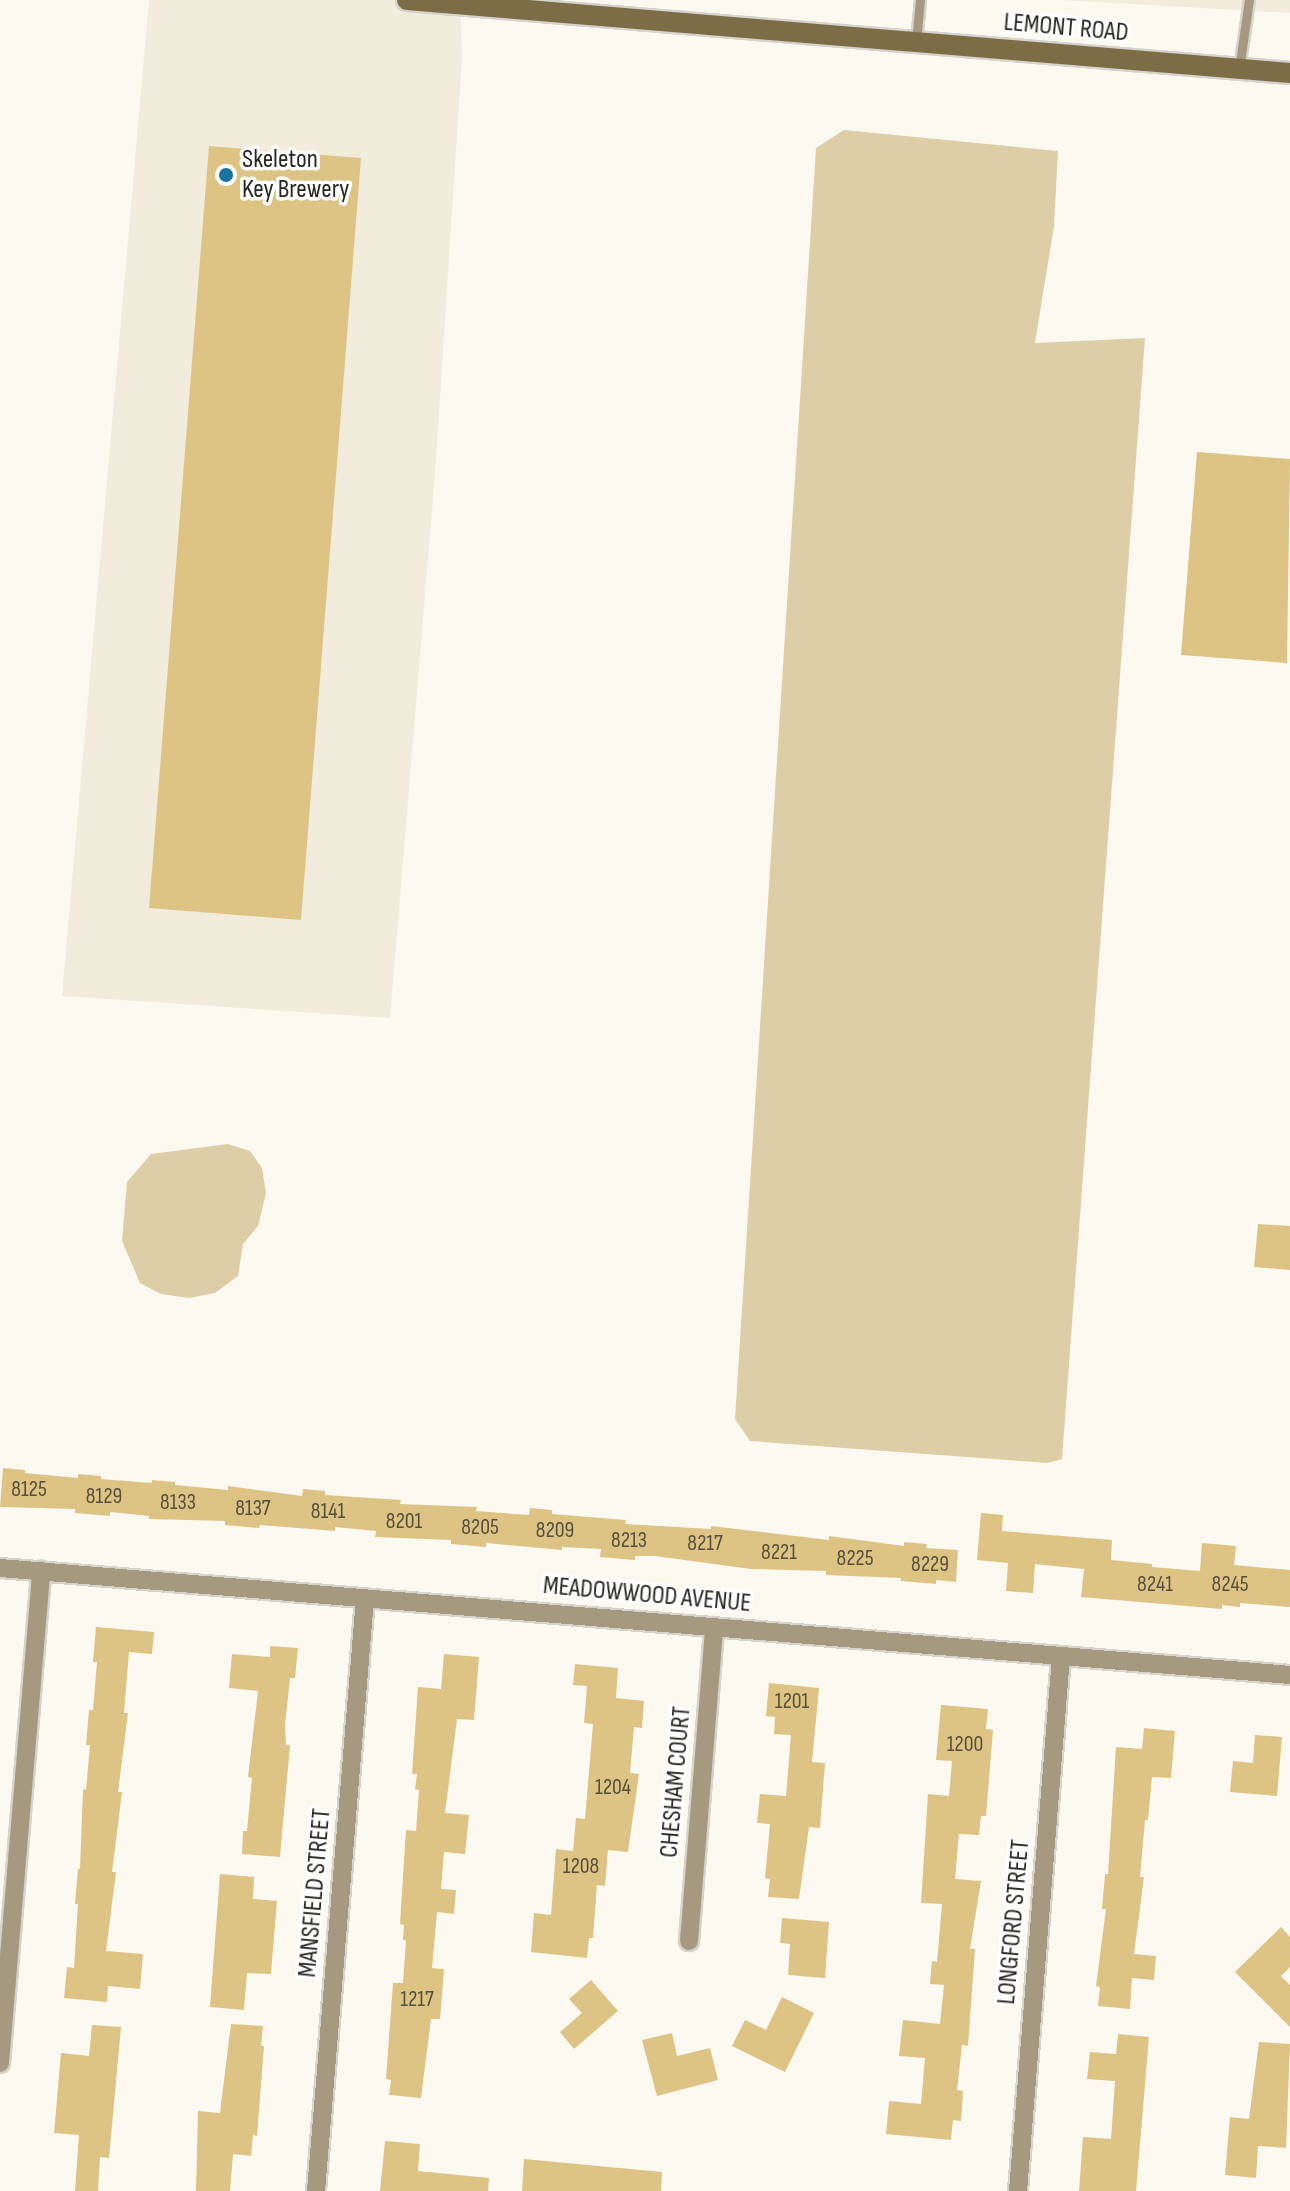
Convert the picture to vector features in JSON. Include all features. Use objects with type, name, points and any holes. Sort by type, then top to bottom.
[{"type":"main road","name":"LEMONT ROAD","points":[[407,0],[1290,73]]},
{"type":"street","name":"MEADOWWOOD AVENUE","points":[[0,1568],[1290,1675]]},
{"type":"street","points":[[0,2063],[41,1571]]},
{"type":"street","name":"MANSFIELD STREET","points":[[316,2191],[365,1599]]},
{"type":"street","name":"CHESHAM COURT","points":[[689,1941],[714,1627]]},
{"type":"street","name":"LONGFORD STREET","points":[[1018,2191],[1061,1656]]},
{"type":"lane","points":[[916,42],[920,0]]},
{"type":"lane","points":[[1239,69],[1249,0]]},
{"type":"shaded area","points":[[149,0],[407,0],[460,4],[462,57],[435,474],[390,1018],[62,996]]},
{"type":"shaded area","points":[[1063,0],[1290,0],[1290,13]]},
{"type":"shaded area","points":[[844,130],[1058,151],[1054,226],[1035,343],[1145,338],[1062,1459],[1047,1463],[750,1441],[735,1419],[816,148]]},
{"type":"shaded area","points":[[228,1144],[250,1151],[262,1168],[266,1193],[258,1226],[243,1244],[238,1276],[215,1293],[189,1298],[161,1294],[140,1283],[122,1241],[127,1182],[151,1154]]},
{"type":"building","points":[[209,146],[361,158],[301,920],[149,908]]},
{"type":"building","points":[[1197,452],[1290,459],[1287,663],[1181,655]]},
{"type":"building","points":[[1258,1224],[1290,1226],[1290,1270],[1254,1267]]},
{"type":"building","points":[[3,1468],[25,1470],[25,1473],[78,1478],[78,1474],[152,1483],[152,1480],[228,1490],[228,1486],[302,1496],[303,1489],[325,1491],[325,1495],[401,1500],[400,1504],[477,1507],[476,1511],[529,1515],[530,1508],[552,1510],[552,1514],[626,1520],[625,1524],[711,1529],[711,1526],[829,1540],[829,1536],[904,1546],[904,1542],[927,1544],[926,1548],[958,1550],[956,1582],[936,1580],[936,1584],[901,1581],[901,1578],[826,1575],[826,1571],[751,1569],[655,1556],[635,1556],[635,1560],[600,1557],[601,1549],[451,1544],[451,1540],[375,1537],[376,1531],[335,1527],[335,1531],[260,1525],[259,1528],[225,1525],[225,1521],[149,1519],[149,1516],[110,1512],[110,1516],[75,1513],[75,1509],[0,1507]]},
{"type":"building","points":[[981,1513],[1003,1515],[1002,1531],[1112,1540],[1111,1560],[1152,1564],[1152,1567],[1200,1571],[1202,1543],[1236,1546],[1234,1565],[1290,1570],[1290,1607],[1240,1603],[1240,1607],[1222,1605],[1222,1609],[1081,1597],[1084,1569],[1035,1564],[1033,1593],[1006,1591],[1008,1563],[977,1560]]},
{"type":"building","points":[[96,1627],[154,1632],[152,1654],[129,1652],[124,1713],[128,1713],[118,1792],[122,1792],[112,1872],[116,1872],[106,1951],[143,1954],[140,1989],[108,1986],[107,2002],[64,1998],[67,1967],[74,1968],[83,1789],[86,1790],[90,1745],[86,1745],[97,1662],[93,1662]]},
{"type":"building","points":[[270,1646],[298,1648],[295,1678],[290,1678],[285,1725],[286,1745],[290,1745],[280,1857],[242,1854],[243,1831],[247,1831],[252,1778],[248,1777],[258,1691],[229,1688],[232,1654],[270,1657]]},
{"type":"building","points":[[444,1654],[479,1657],[474,1720],[457,1719],[445,1813],[469,1815],[465,1854],[444,1852],[441,1889],[456,1890],[454,1914],[437,1912],[432,1968],[444,1969],[440,2019],[431,2019],[421,2098],[389,2095],[391,2080],[386,2079],[393,1983],[403,1983],[406,1940],[403,1940],[404,1925],[400,1924],[406,1830],[416,1831],[419,1790],[415,1789],[417,1774],[412,1774],[418,1687],[441,1689]]},
{"type":"building","points":[[575,1664],[618,1668],[616,1698],[644,1701],[642,1728],[634,1727],[630,1773],[639,1774],[628,1852],[608,1850],[605,1886],[597,1885],[593,1938],[589,1938],[587,1958],[531,1952],[534,1913],[551,1915],[556,1849],[573,1851],[576,1818],[585,1819],[593,1724],[584,1723],[587,1686],[573,1685]]},
{"type":"building","points":[[769,1683],[819,1688],[812,1762],[825,1763],[820,1828],[809,1827],[799,1899],[768,1897],[770,1879],[765,1878],[770,1824],[757,1823],[760,1794],[786,1796],[791,1735],[774,1734],[775,1717],[766,1716]]},
{"type":"building","points":[[941,1705],[988,1709],[986,1729],[993,1730],[986,1816],[981,1816],[979,1835],[959,1834],[955,1879],[981,1881],[970,1949],[975,1949],[968,2046],[962,2045],[957,2090],[963,2091],[961,2121],[953,2120],[951,2140],[886,2134],[889,2101],[921,2104],[925,2058],[899,2056],[903,2020],[940,2024],[944,1985],[930,1984],[932,1961],[937,1962],[942,1904],[921,1903],[928,1794],[949,1796],[952,1761],[936,1760]]},
{"type":"building","points":[[1144,1728],[1175,1731],[1171,1778],[1152,1777],[1140,1877],[1144,1877],[1134,1954],[1156,1956],[1154,1980],[1132,1978],[1130,2009],[1098,2006],[1100,1987],[1096,1986],[1106,1909],[1102,1909],[1105,1874],[1108,1874],[1116,1747],[1142,1749]]},
{"type":"building","points":[[1255,1735],[1282,1737],[1277,1796],[1230,1792],[1233,1761],[1253,1763]]},
{"type":"building","points":[[220,1874],[254,1877],[253,1899],[277,1901],[271,1974],[247,1973],[244,2010],[210,2007]]},
{"type":"building","points":[[782,1918],[829,1922],[825,1978],[788,1975],[790,1944],[780,1943]]},
{"type":"building","points":[[1281,1927],[1290,1937],[1290,1967],[1281,1976],[1290,1985],[1290,2027],[1235,1972]]},
{"type":"building","points":[[591,1980],[618,2011],[574,2049],[560,2032],[582,2013],[569,1999]]},
{"type":"building","points":[[782,1997],[814,2013],[785,2072],[732,2046],[745,2020],[766,2030]]},
{"type":"building","points":[[231,2024],[263,2026],[257,2136],[253,2135],[251,2156],[233,2154],[230,2191],[196,2191],[198,2111],[220,2113]]},
{"type":"building","points":[[92,2025],[121,2027],[109,2158],[100,2157],[98,2191],[75,2191],[79,2135],[54,2133],[61,2053],[89,2056]]},
{"type":"building","points":[[672,2033],[677,2056],[710,2048],[718,2080],[657,2096],[642,2040]]},
{"type":"building","points":[[1118,2034],[1149,2037],[1136,2191],[1079,2191],[1083,2137],[1111,2139],[1115,2081],[1087,2079],[1090,2052],[1116,2054]]},
{"type":"building","points":[[1259,2042],[1290,2044],[1286,2148],[1258,2146],[1256,2178],[1225,2175],[1230,2117],[1249,2119]]},
{"type":"building","points":[[385,2141],[420,2144],[418,2171],[489,2178],[488,2191],[380,2191]]},
{"type":"building","points":[[524,2159],[662,2172],[661,2191],[522,2191]]},
{"type":"place","name":"Skeleton Key Brewery","points":[[226,175]]}]
